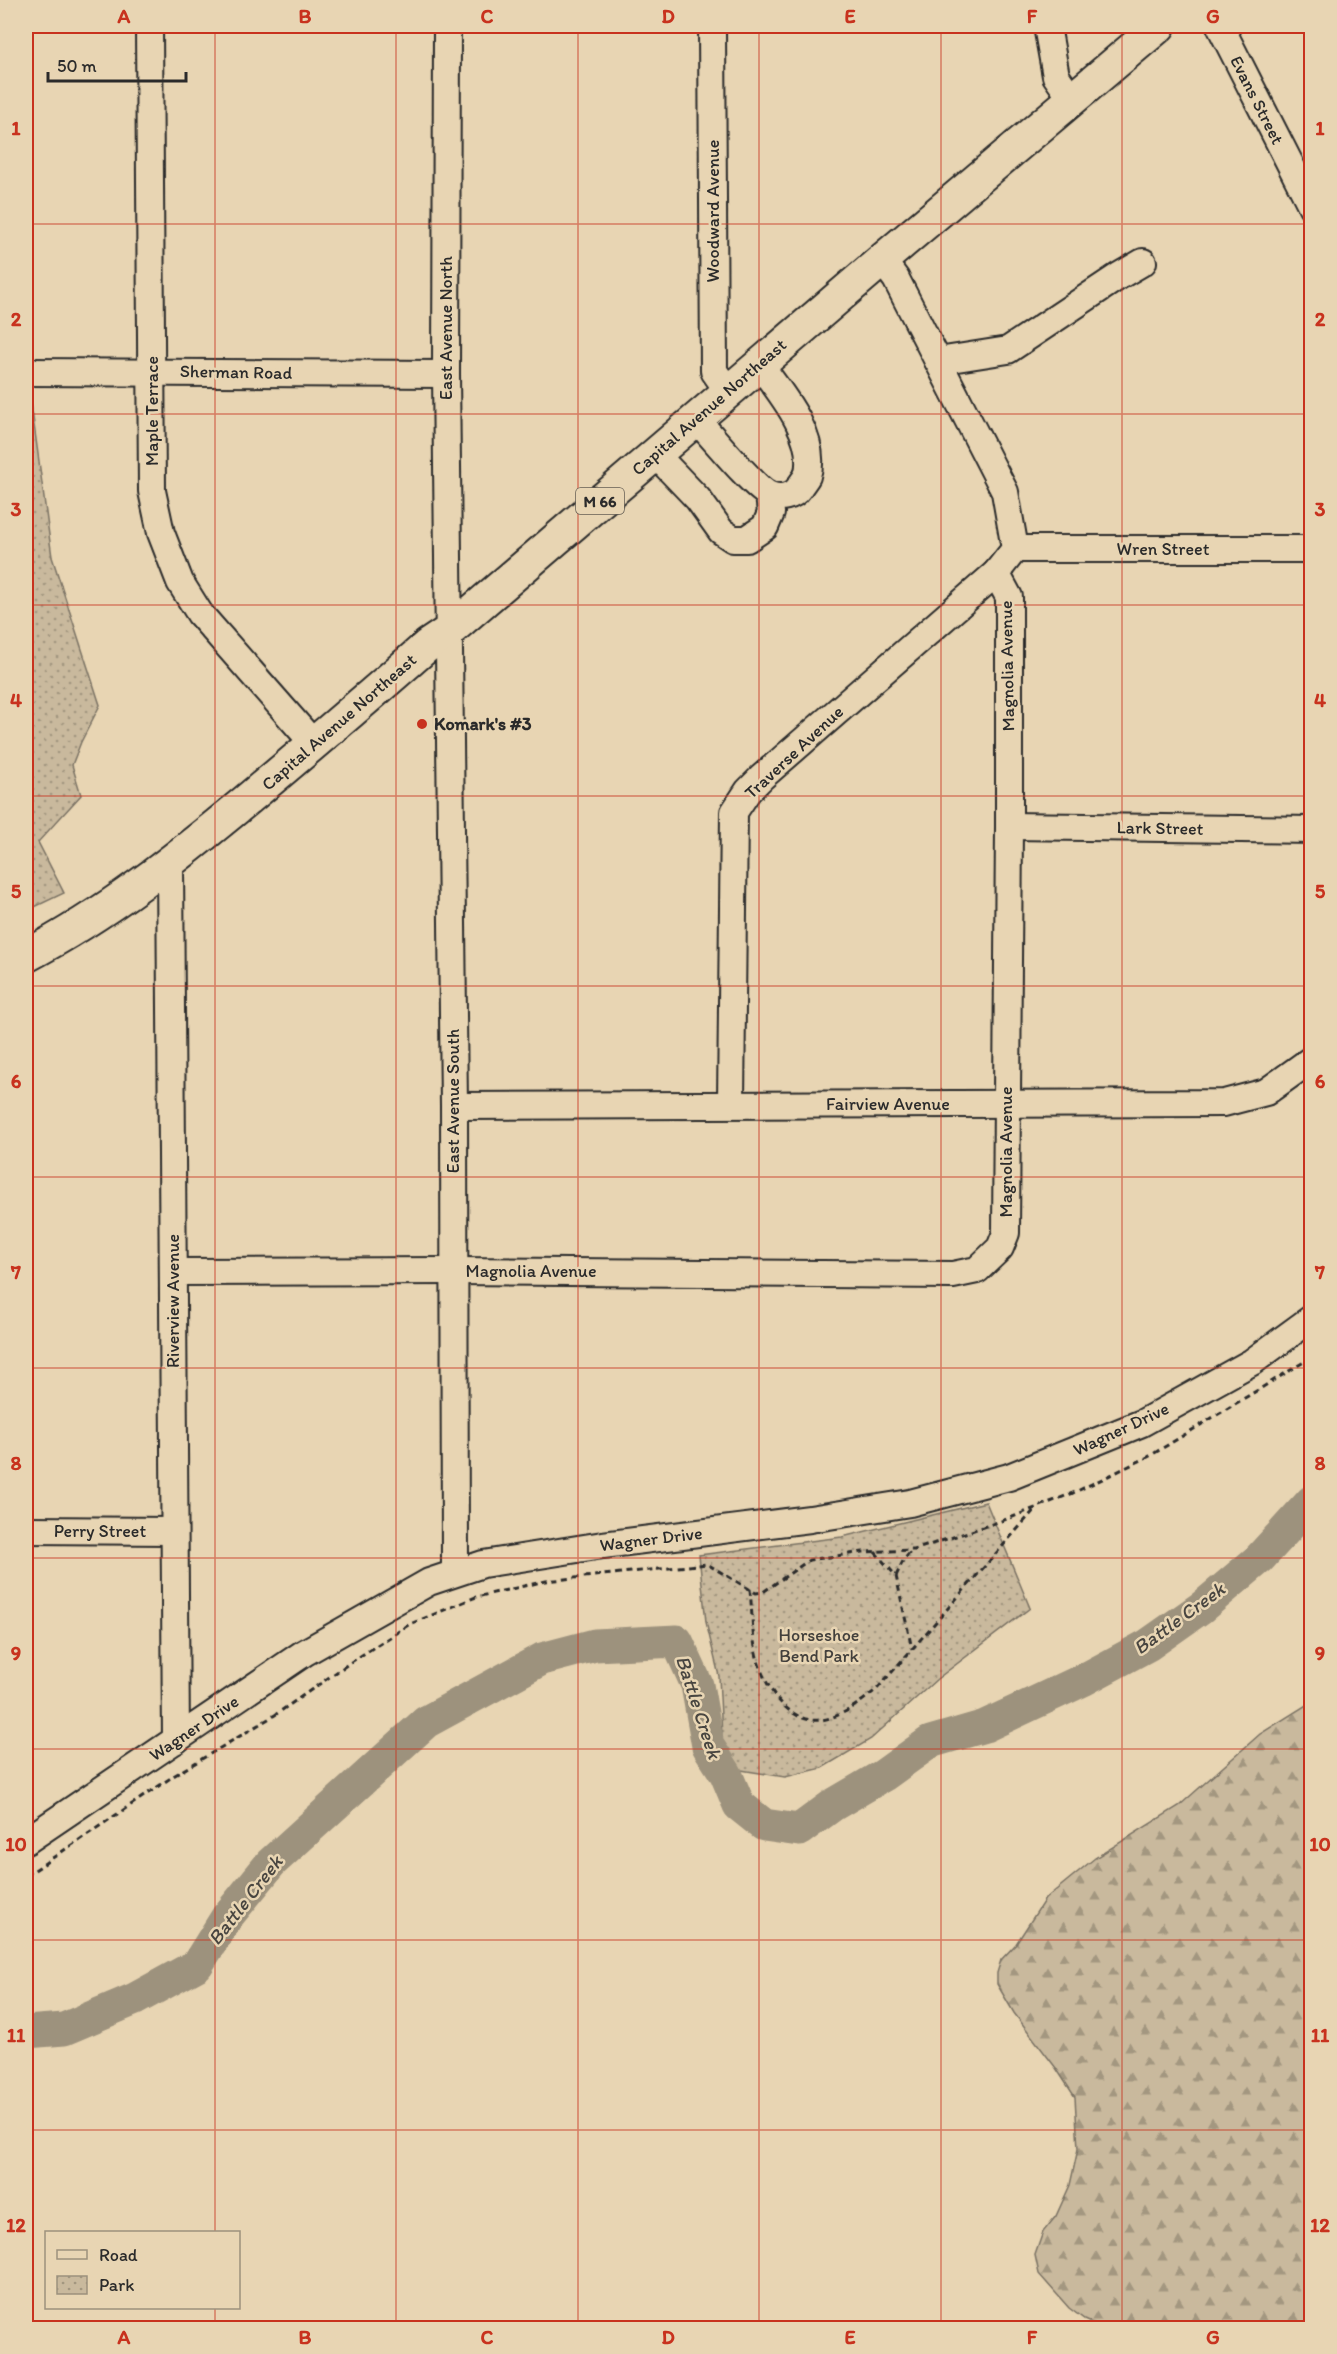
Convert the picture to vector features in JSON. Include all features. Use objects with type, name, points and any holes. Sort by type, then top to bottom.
[{"type":"main road","name":"Capital Avenue Northeast","points":[[26,956],[105,910],[140,886],[314,744],[1160,26]]},
{"type":"street","name":"Maple Terrace","points":[[149,26],[152,491],[160,532],[180,582],[200,614],[314,744]]},
{"type":"street","name":"East Avenue North","points":[[447,26],[446,374],[449,631]]},
{"type":"street","name":"Woodward Avenue","points":[[712,26],[714,371],[728,392]]},
{"type":"street","points":[[1047,26],[1056,76],[1072,99]]},
{"type":"street","name":"Evans Street","points":[[1220,26],[1311,207]]},
{"type":"street","points":[[882,260],[896,279],[1005,492],[1015,549],[996,573]]},
{"type":"street","points":[[938,361],[1008,350],[1143,262]]},
{"type":"street","points":[[696,418],[754,482],[769,495],[785,497],[796,492],[807,476],[808,454],[804,435],[786,400],[759,364]]},
{"type":"street","name":"Sherman Road","points":[[26,372],[446,374]]},
{"type":"street","points":[[655,454],[698,499],[722,531],[733,539],[747,539],[765,526],[771,513],[769,495]]},
{"type":"street","name":"Wren Street","points":[[1015,549],[1311,549]]},
{"type":"street","name":"Magnolia Avenue","points":[[174,1272],[453,1270],[953,1275],[977,1270],[1000,1248],[1006,1233],[1009,597],[996,573]]},
{"type":"street","name":"Traverse Avenue","points":[[731,1103],[734,812],[748,791],[762,777],[996,573]]},
{"type":"street","name":"East Avenue South","points":[[449,631],[454,1106],[455,1572]]},
{"type":"street","name":"Lark Street","points":[[1009,826],[1311,830]]},
{"type":"street","name":"Riverview Avenue","points":[[170,862],[176,1740]]},
{"type":"street","name":"Fairview Avenue","points":[[454,1106],[731,1103],[1006,1105],[1224,1103],[1266,1092],[1311,1059]]},
{"type":"street","name":"Wagner Drive","points":[[26,1841],[304,1653],[429,1582],[483,1564],[603,1545],[810,1519],[910,1503],[1009,1477],[1142,1423],[1252,1362],[1311,1318]]},
{"type":"street","name":"Perry Street","points":[[26,1530],[174,1531]]},
{"type":"path","points":[[26,683],[26,719]]},
{"type":"path","points":[[750,1589],[756,1653],[763,1677],[780,1703],[798,1716],[817,1721],[829,1719],[851,1710],[877,1689],[1036,1508]]},
{"type":"path","points":[[896,1576],[903,1561],[912,1550]]},
{"type":"path","points":[[875,1552],[896,1576],[912,1649]]},
{"type":"path","points":[[26,1876],[175,1775],[275,1715],[410,1624],[476,1597],[546,1581],[707,1564],[731,1576]]},
{"type":"green space","points":[[26,388],[29,388],[52,557],[100,705],[72,765],[81,795],[38,842],[64,893],[26,911]]},
{"type":"green space","name":"Horseshoe Bend Park","points":[[986,1502],[1030,1608],[937,1679],[871,1739],[822,1768],[785,1777],[741,1770],[723,1757],[719,1676],[706,1622],[699,1555],[842,1537]]},
{"type":"green space","points":[[1311,1702],[1311,2328],[1104,2328],[1084,2319],[1069,2308],[1039,2274],[1035,2255],[1043,2232],[1056,2216],[1070,2185],[1078,2149],[1075,2097],[1014,2013],[997,1984],[997,1973],[1001,1960],[1016,1944],[1045,1899],[1095,1858],[1179,1806],[1260,1734]]},
{"type":"waterway","name":"Battle Creek","points":[[26,2032],[64,2029],[135,1999],[197,1965],[227,1917],[271,1863],[426,1722],[542,1659],[595,1645],[677,1641],[697,1685],[708,1746],[726,1774],[739,1805],[764,1825],[799,1830],[930,1742],[985,1726],[1085,1679],[1148,1645],[1202,1607],[1259,1559],[1312,1501]]},
{"type":"place","name":"Komark's #3","points":[[422,724]]}]
